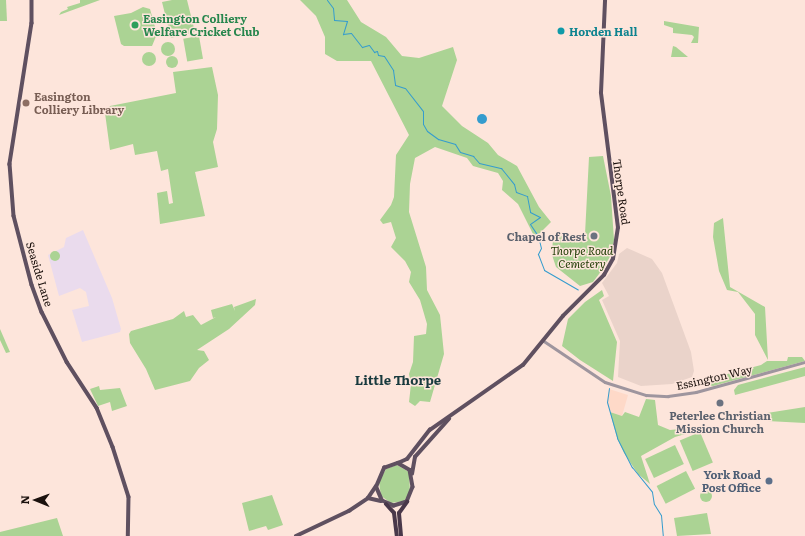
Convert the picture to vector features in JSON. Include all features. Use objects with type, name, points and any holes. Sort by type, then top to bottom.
[{"type":"highway","points":[[384,502],[394,514],[397,536]]},
{"type":"highway","points":[[401,536],[399,513],[407,502]]},
{"type":"main road","name":"Seaside Lane","points":[[32,0],[32,27],[10,164],[14,216],[42,312],[68,362],[96,408],[114,447],[129,497],[128,536]]},
{"type":"main road","name":"Thorpe Road","points":[[398,463],[407,459],[430,430],[515,373],[544,342],[563,316],[604,275],[617,243],[618,219],[601,93],[604,0]]},
{"type":"main road","name":"Thorpe Road","points":[[412,475],[412,463],[422,447],[456,413]]},
{"type":"main road","points":[[296,536],[341,515],[368,498],[384,468],[398,463],[406,467],[412,475],[412,494],[407,502],[394,506],[368,498]]},
{"type":"main road","points":[[377,483],[376,491],[384,502]]},
{"type":"street","name":"Essington Way","points":[[544,342],[605,382],[646,395],[668,396],[696,392],[805,362]]},
{"type":"shaded area","points":[[83,230],[112,298],[121,329],[120,332],[82,342],[72,310],[89,306],[86,292],[80,288],[59,296],[48,255],[64,247],[66,238]]},
{"type":"shaded area","points":[[627,248],[652,259],[662,273],[691,352],[694,371],[692,377],[672,384],[641,386],[618,377],[620,341],[602,300],[609,296],[602,283],[617,263],[619,254]]},
{"type":"shaded area","points":[[609,389],[628,395],[622,416],[610,412],[607,401]]},
{"type":"green space","points":[[0,0],[6,0],[7,21],[0,21]]},
{"type":"green space","points":[[80,0],[100,0],[59,15],[61,12],[68,9],[67,7],[80,3]]},
{"type":"green space","points":[[187,0],[195,32],[171,38],[162,2]]},
{"type":"green space","points":[[300,0],[347,0],[361,22],[386,37],[402,56],[419,58],[453,47],[457,60],[442,106],[462,126],[488,143],[498,155],[517,166],[539,207],[551,222],[535,238],[518,204],[502,190],[503,181],[498,173],[473,166],[467,158],[435,147],[415,158],[410,184],[409,212],[426,267],[427,290],[440,315],[444,354],[430,402],[420,401],[415,406],[409,402],[411,384],[409,374],[413,362],[414,336],[426,334],[427,324],[420,300],[409,282],[411,272],[405,261],[391,247],[396,238],[391,222],[383,224],[380,220],[391,205],[394,197],[396,155],[409,135],[371,61],[337,61],[325,54],[325,37],[316,16]]},
{"type":"green space","name":"Easington Colliery Welfare Cricket Club","points":[[143,7],[150,9],[157,34],[152,46],[124,46],[121,44],[114,16],[131,13]]},
{"type":"green space","points":[[664,21],[699,27],[698,43],[691,43],[694,37],[692,35],[673,33],[673,28],[664,25]]},
{"type":"green space","points":[[199,36],[203,59],[187,61],[183,39]]},
{"type":"green space","points":[[165,42],[171,42],[175,46],[175,52],[171,56],[165,56],[161,52],[161,46]]},
{"type":"green space","points":[[673,46],[676,47],[688,57],[671,57]]},
{"type":"green space","points":[[146,52],[152,52],[156,56],[156,62],[152,66],[146,66],[142,62],[142,56]]},
{"type":"green space","points":[[174,56],[177,57],[177,67],[170,68],[167,67],[166,60],[167,57]]},
{"type":"green space","points":[[212,67],[218,95],[217,129],[213,142],[218,167],[195,172],[205,216],[160,224],[157,193],[167,191],[169,204],[173,203],[168,169],[161,171],[157,151],[135,155],[133,144],[110,150],[105,113],[110,106],[176,93],[173,72]]},
{"type":"green space","name":"Thorpe Road Cemetery","points":[[603,156],[611,196],[614,240],[611,255],[602,270],[593,282],[580,286],[556,267],[552,255],[553,237],[585,234],[589,157]]},
{"type":"green space","points":[[723,218],[730,287],[765,307],[768,360],[755,335],[755,314],[738,292],[727,290],[719,271],[713,237],[714,223]]},
{"type":"green space","points":[[55,251],[60,256],[55,261],[50,256]]},
{"type":"green space","points":[[602,290],[604,296],[599,300],[617,342],[613,381],[580,360],[562,346],[568,319],[585,302]]},
{"type":"green space","points":[[256,299],[255,305],[229,329],[197,350],[204,351],[209,360],[199,368],[190,381],[155,390],[146,369],[130,343],[129,334],[131,331],[173,319],[184,311],[186,317],[193,315],[201,325],[216,317],[213,318],[211,310],[232,304],[235,311],[234,307]]},
{"type":"green space","points":[[0,329],[10,352],[6,353],[0,340]]},
{"type":"green space","points":[[788,357],[802,357],[805,361],[713,386],[708,385],[705,380],[761,365],[767,361],[787,361]]},
{"type":"green space","points":[[805,367],[805,376],[735,395],[734,390],[738,385]]},
{"type":"green space","points":[[99,386],[100,390],[120,388],[127,406],[112,411],[110,402],[98,406],[90,389]]},
{"type":"green space","points":[[646,399],[655,400],[658,425],[670,430],[690,428],[692,432],[675,437],[641,456],[650,484],[638,474],[624,453],[617,438],[610,412],[622,416],[625,412],[639,417]]},
{"type":"green space","points":[[805,407],[805,423],[767,421],[767,413]]},
{"type":"green space","points":[[700,432],[713,462],[693,471],[680,441]]},
{"type":"green space","points":[[675,445],[684,464],[654,478],[645,459]]},
{"type":"green space","points":[[397,465],[409,472],[410,492],[404,501],[391,503],[381,496],[379,482],[386,469]]},
{"type":"green space","points":[[686,471],[695,489],[666,504],[657,486]]},
{"type":"green space","points":[[704,490],[708,490],[712,496],[708,502],[704,502],[700,498],[700,494]]},
{"type":"green space","points":[[272,495],[283,525],[268,530],[266,526],[249,531],[242,503]]},
{"type":"green space","points":[[707,513],[711,534],[677,536],[674,518]]},
{"type":"green space","points":[[57,518],[63,536],[0,536],[0,532]]},
{"type":"water","points":[[482,114],[487,119],[482,124],[477,119]]},
{"type":"waterway","points":[[327,0],[333,8],[334,20],[347,21],[343,34],[351,33],[362,47],[369,45],[374,52],[377,51],[378,55],[384,56],[393,70],[395,85],[405,88],[423,111],[423,124],[427,131],[438,139],[455,144],[460,152],[473,156],[479,163],[501,168],[514,184],[516,192],[527,196],[530,212],[540,217],[530,224],[538,236],[541,248],[538,254],[544,270],[578,290]]},
{"type":"waterway","points":[[609,388],[607,402],[617,438],[632,467],[652,492],[654,504],[661,515],[663,536]]},
{"type":"place","name":"Easington Colliery Welfare Cricket Club","points":[[135,25]]},
{"type":"place","name":"Horden Hall","points":[[561,31]]},
{"type":"place","name":"Easington Colliery Library","points":[[26,103]]},
{"type":"place","name":"Chapel of Rest","points":[[594,236]]},
{"type":"place","name":"Peterlee Christian Mission Church","points":[[720,403]]},
{"type":"place","name":"York Road Post Office","points":[[769,481]]},
{"type":"district","name":"Little Thorpe","points":[[398,380]]}]
